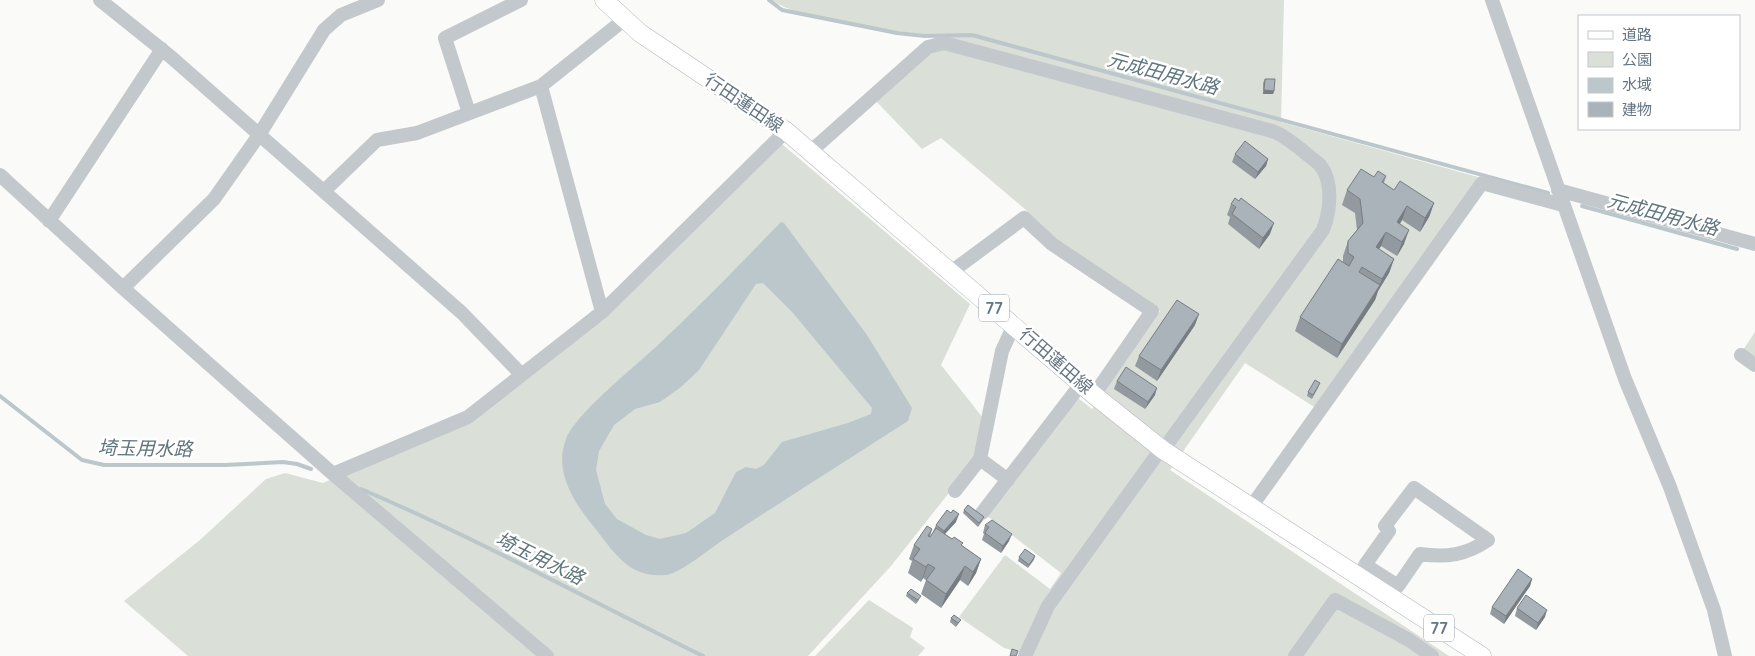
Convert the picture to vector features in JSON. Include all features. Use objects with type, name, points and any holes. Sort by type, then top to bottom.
[{"type":"main road","name":"行田蓮田線","points":[[604,0],[640,32],[786,131],[1014,325],[1159,453],[1251,507],[1482,656]]},
{"type":"street","points":[[100,0],[162,49],[462,313],[521,374]]},
{"type":"street","points":[[122,288],[214,199],[259,135],[324,30],[341,15],[378,0]]},
{"type":"street","points":[[469,113],[445,38],[520,0]]},
{"type":"street","points":[[1492,0],[1625,379],[1670,487],[1714,610],[1725,656]]},
{"type":"street","points":[[324,192],[377,140],[416,133],[541,86],[625,19]]},
{"type":"street","points":[[810,152],[928,47],[944,43],[1272,131],[1282,135],[1320,165],[1324,172],[1329,191],[1329,214],[1323,230],[1048,606],[1025,656]]},
{"type":"street","points":[[49,221],[162,49]]},
{"type":"street","points":[[541,86],[602,312]]},
{"type":"street","points":[[333,474],[468,417],[602,312],[786,131]]},
{"type":"street","points":[[0,175],[122,288],[333,474],[547,656]]},
{"type":"street","points":[[1251,507],[1482,183],[1563,205]]},
{"type":"street","points":[[1558,190],[1755,244]]},
{"type":"street","points":[[951,272],[1024,218],[1052,244],[1152,311],[1088,390],[1008,480],[982,513]]},
{"type":"street","points":[[955,491],[980,459],[1002,351],[1014,325]]},
{"type":"street","points":[[1741,356],[1755,365]]},
{"type":"street","points":[[980,459],[1008,480]]},
{"type":"street","points":[[1414,488],[1488,540],[1475,549],[1454,556],[1420,554],[1398,586],[1365,565],[1390,531],[1385,526],[1414,488]]},
{"type":"street","points":[[1295,656],[1335,600],[1409,640],[1432,656]]},
{"type":"green space","points":[[772,0],[1284,0],[1281,122],[1478,177],[1405,286],[1316,408],[1245,363],[1170,470],[1449,656],[1018,656],[1019,652],[1004,648],[959,617],[1005,555],[1050,589],[1061,573],[986,515],[1078,398],[1092,409],[1160,311],[1051,240],[1026,210],[941,138],[922,149],[874,99],[934,49],[933,34],[919,34],[822,19],[786,8]]},
{"type":"green space","points":[[782,144],[970,304],[941,365],[983,418],[975,460],[891,566],[808,656],[188,656],[124,601],[200,540],[266,479],[285,473],[323,483],[468,422]]},
{"type":"green space","points":[[1755,332],[1755,359],[1743,350]]},
{"type":"green space","points":[[869,600],[913,628],[910,637],[925,648],[918,656],[815,656]]},
{"type":"water","points":[[781,222],[784,223],[867,335],[912,408],[908,421],[679,570],[666,575],[652,575],[640,572],[621,560],[613,551],[583,513],[571,494],[562,462],[566,439],[572,428],[594,403],[675,329]],"holes":[[[763,283],[793,313],[872,408],[871,414],[848,423],[782,442],[764,465],[756,469],[746,467],[736,472],[715,513],[686,533],[660,539],[646,535],[617,519],[605,504],[596,470],[599,451],[614,425],[635,409],[660,402],[681,387],[699,370],[756,284]]]},
{"type":"building","points":[[1265,79],[1275,79],[1274,91],[1264,90]]},
{"type":"building","points":[[1245,141],[1268,159],[1258,172],[1235,154]]},
{"type":"building","points":[[1361,169],[1374,177],[1378,171],[1386,176],[1382,182],[1394,190],[1400,181],[1434,203],[1425,218],[1407,206],[1397,222],[1409,230],[1402,242],[1386,232],[1376,247],[1394,259],[1382,279],[1362,267],[1359,272],[1380,285],[1342,344],[1300,317],[1338,259],[1349,266],[1354,257],[1348,253],[1348,241],[1363,223],[1360,199],[1347,190]]},
{"type":"building","points":[[1235,198],[1239,201],[1241,198],[1274,223],[1263,238],[1232,214],[1236,207],[1231,204]]},
{"type":"building","points":[[1177,300],[1199,314],[1161,370],[1139,356]]},
{"type":"building","points":[[1126,367],[1157,388],[1148,402],[1117,381]]},
{"type":"building","points":[[1315,380],[1320,383],[1313,395],[1308,392]]},
{"type":"building","points":[[968,505],[984,517],[979,523],[964,510]]},
{"type":"building","points":[[947,510],[951,513],[953,510],[959,514],[944,531],[936,525]]},
{"type":"building","points":[[992,520],[1012,534],[1003,546],[985,533],[989,527],[985,525]]},
{"type":"building","points":[[927,526],[932,529],[928,536],[930,537],[936,528],[952,539],[954,537],[963,543],[961,545],[981,559],[973,572],[965,566],[946,594],[926,580],[935,568],[928,564],[926,567],[913,559],[920,549],[914,545]]},
{"type":"building","points":[[1025,549],[1035,556],[1029,565],[1019,557]]},
{"type":"building","points":[[1518,569],[1532,579],[1506,616],[1492,607]]},
{"type":"building","points":[[911,589],[921,596],[918,600],[907,593]]},
{"type":"building","points":[[1526,595],[1547,610],[1538,623],[1517,608]]},
{"type":"building","points":[[954,615],[961,620],[958,623],[951,618]]},
{"type":"building","points":[[1012,649],[1018,651],[1016,656],[1010,656]]},
{"type":"waterway","name":"元成田用水路","points":[[769,0],[782,10],[897,33],[925,36],[972,35],[1548,193]]},
{"type":"waterway","name":"元成田用水路","points":[[1582,206],[1737,249]]},
{"type":"waterway","name":"埼玉用水路","points":[[0,396],[82,460],[104,465],[225,465],[283,462],[311,469]]},
{"type":"waterway","name":"埼玉用水路","points":[[361,489],[491,549],[703,656]]}]
